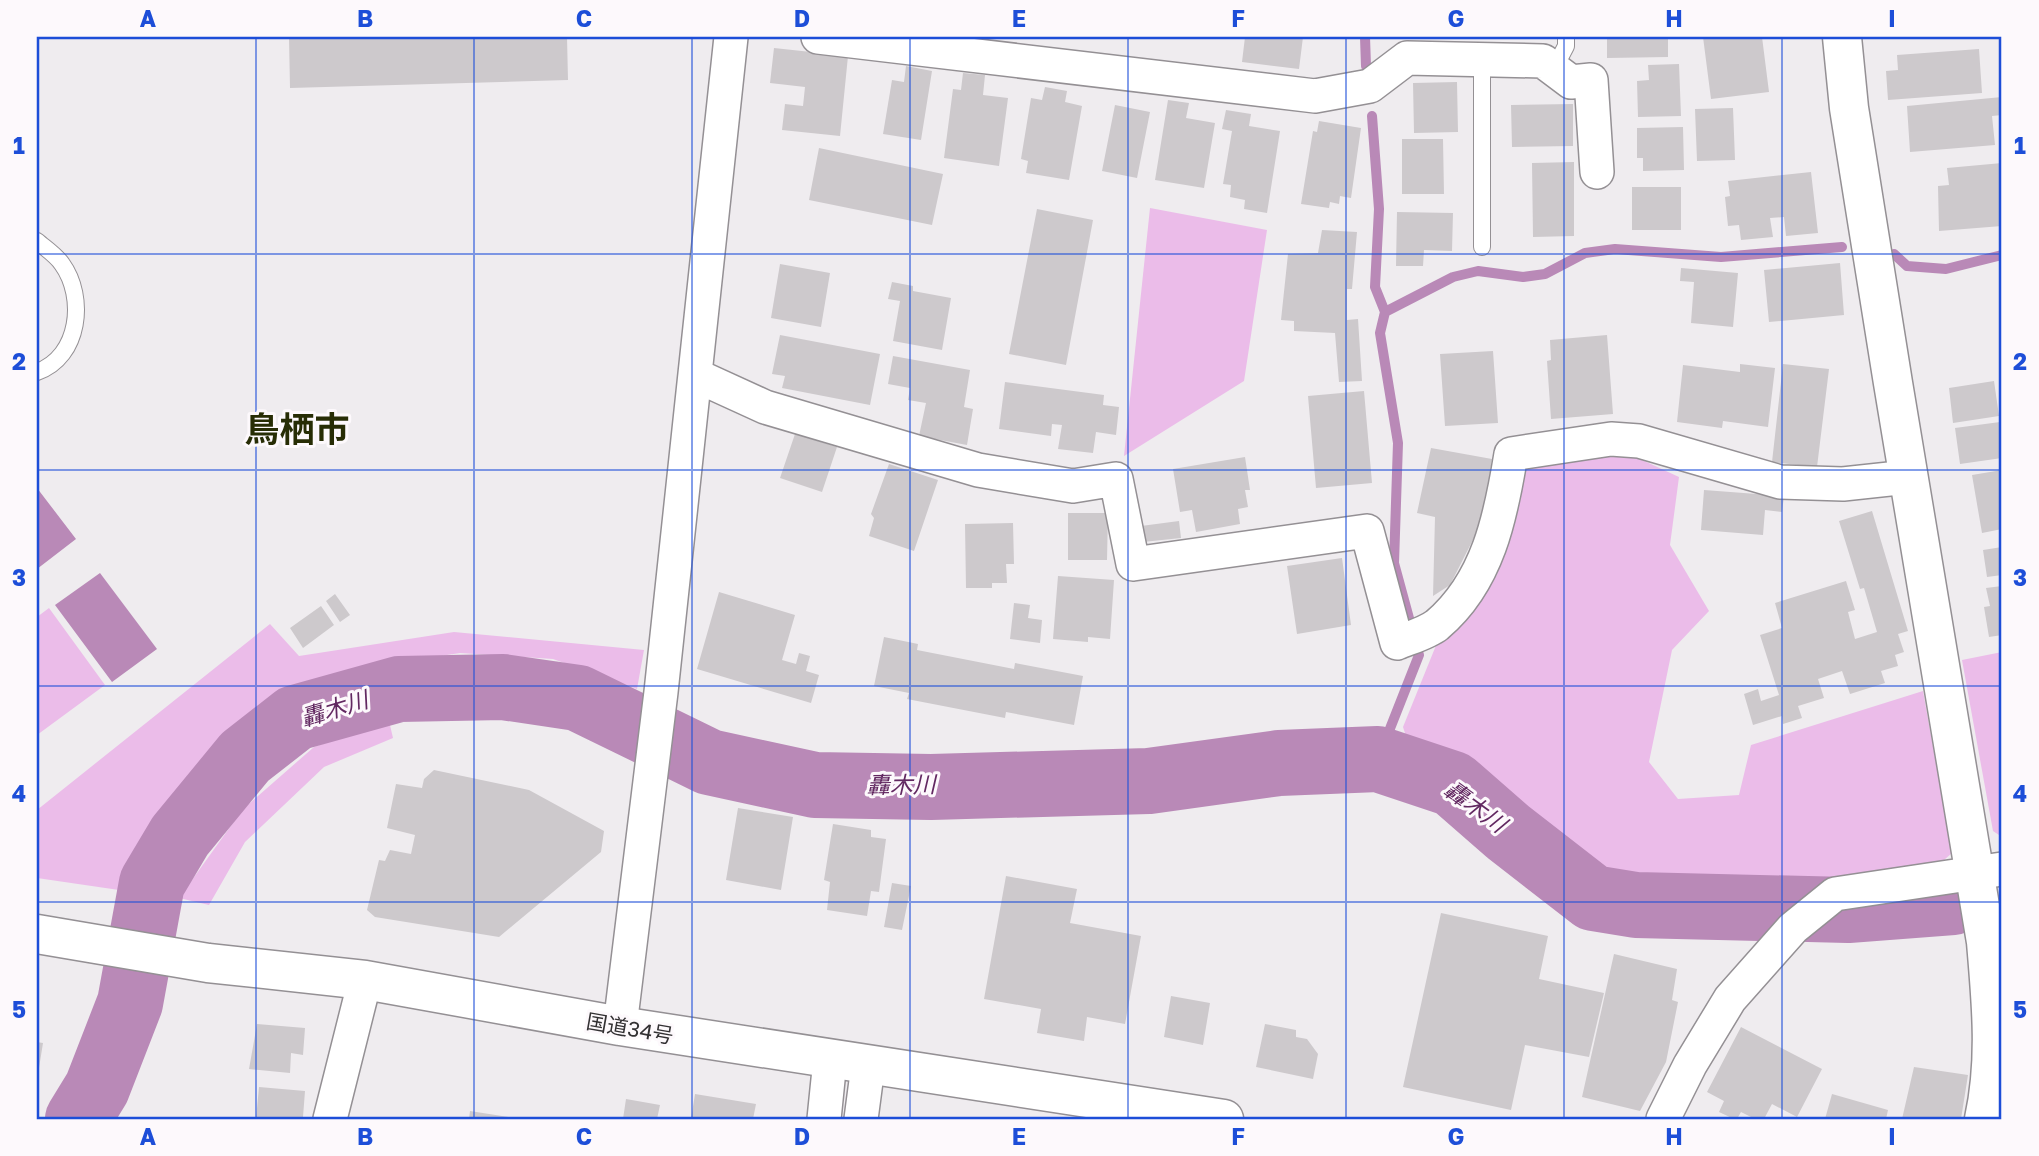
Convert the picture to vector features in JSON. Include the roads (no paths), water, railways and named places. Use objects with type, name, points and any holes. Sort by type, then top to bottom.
[{"type":"main road","points":[[1842,37],[1849,108],[1908,477],[1990,871],[1993,1028],[1989,1095],[1984,1119]]},
{"type":"main road","name":"国道34号","points":[[37,934],[208,963],[365,980],[620,1027],[1224,1119]]},
{"type":"street","points":[[620,1027],[661,692],[731,37]]},
{"type":"street","points":[[818,37],[1315,96],[1370,86],[1407,58],[1542,61],[1571,82],[1591,80],[1597,172]]},
{"type":"street","points":[[695,375],[765,407],[978,470],[1073,486],[1116,479],[1133,564],[1367,531],[1397,643],[1436,626],[1473,585],[1501,517],[1511,454],[1611,439],[1639,441],[1780,482],[1843,484],[1908,477]]},
{"type":"street","points":[[1663,1119],[1689,1065],[1730,999],[1793,928],[1835,894],[1990,871]]},
{"type":"street","points":[[330,1119],[365,980]]},
{"type":"street","points":[[824,1119],[830,1060]]},
{"type":"street","points":[[861,1119],[868,1066]]},
{"type":"lane","points":[[1554,69],[1566,46],[1566,37]]},
{"type":"lane","points":[[1482,60],[1482,247]]},
{"type":"lane","points":[[37,241],[61,263],[75,291],[76,320],[65,353],[37,372]]},
{"type":"waterway","points":[[1365,37],[1366,66]]},
{"type":"waterway","points":[[1372,116],[1379,209],[1375,287],[1385,312]]},
{"type":"waterway","points":[[1378,759],[1419,655],[1394,563],[1398,443],[1380,333],[1385,312],[1453,277],[1478,271],[1523,277],[1545,274],[1585,253],[1615,249],[1721,257],[1842,247]]},
{"type":"waterway","points":[[1894,254],[1907,266],[1946,269],[2002,255]]},
{"type":"waterway","name":"轟木川","points":[[78,1119],[97,1088],[130,1003],[152,883],[180,836],[245,757],[295,718],[399,689],[503,687],[578,698],[709,762],[815,785],[931,787],[1149,781],[1279,763],[1378,759],[1453,784],[1508,832],[1593,898],[1636,905],[1848,910],[1953,902]]},
{"type":"district","name":"鳥栖市","points":[[297,429]]}]
